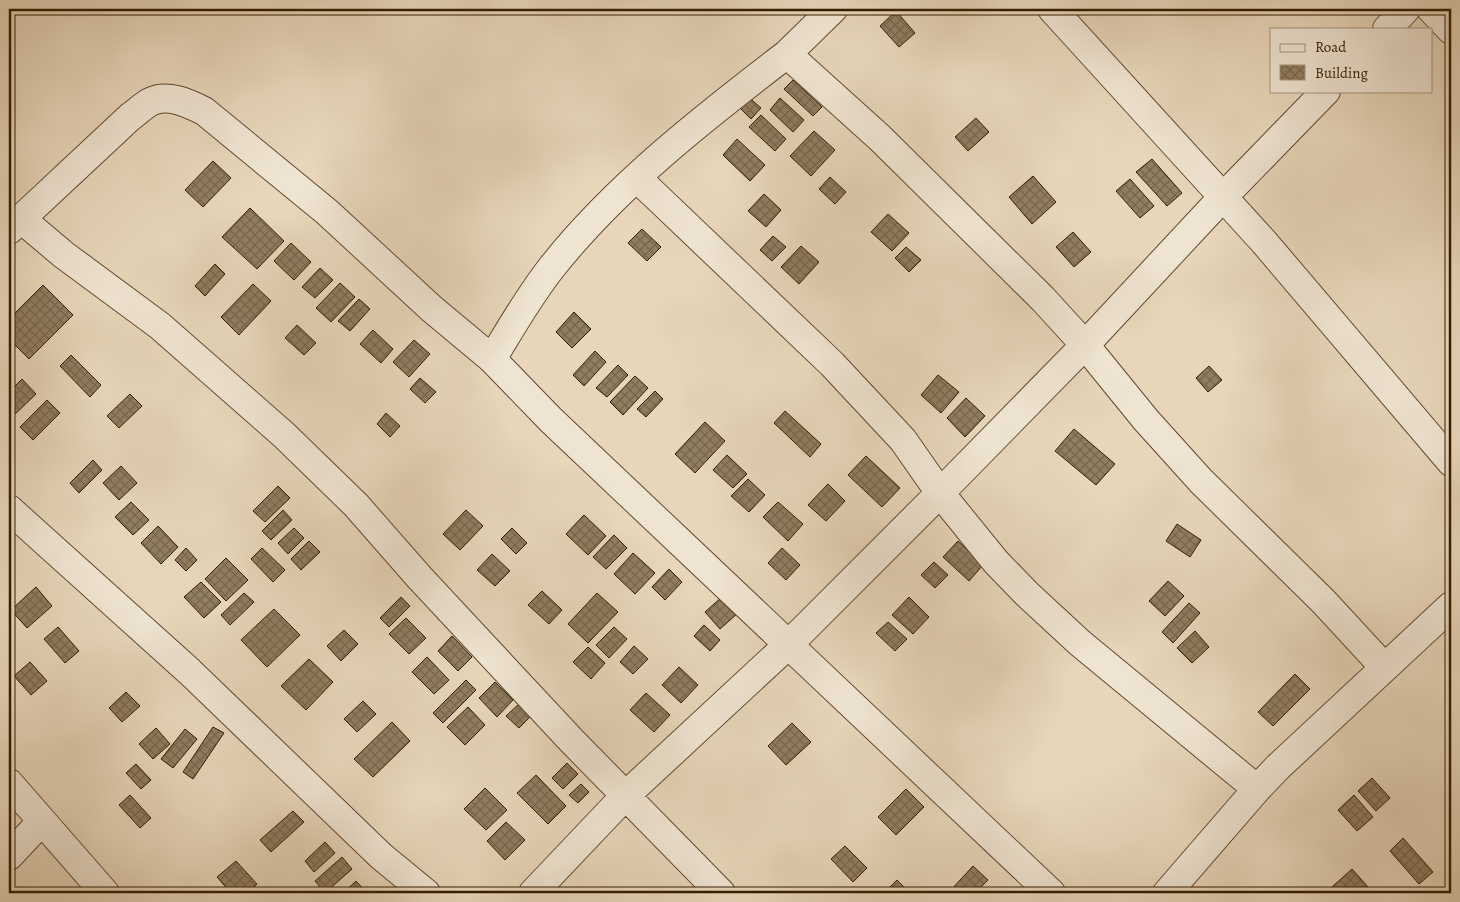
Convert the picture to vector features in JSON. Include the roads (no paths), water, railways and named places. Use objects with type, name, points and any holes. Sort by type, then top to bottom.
[{"type":"street","points":[[492,359],[525,304],[552,267],[587,226],[637,178],[695,127],[788,54],[833,9]]},
{"type":"street","points":[[1052,9],[1264,242],[1451,462]]},
{"type":"street","points":[[1388,28],[1406,9]]},
{"type":"street","points":[[1431,9],[1451,30]]},
{"type":"street","points":[[788,54],[880,138],[1043,299],[1085,345],[1146,420],[1202,481],[1323,601],[1384,667]]},
{"type":"street","points":[[533,893],[624,796],[789,644],[940,493],[1085,345],[1222,198],[1325,92]]},
{"type":"street","points":[[721,893],[624,796],[420,578],[356,505],[284,435],[160,326],[64,255],[15,224],[130,117],[151,102],[165,98],[186,102],[204,111],[326,212],[432,309],[492,359],[551,420],[1051,893]]},
{"type":"street","points":[[637,178],[832,364],[903,440],[940,493],[996,562],[1034,600],[1080,643],[1257,789]]},
{"type":"street","points":[[9,509],[190,672],[380,856],[426,893]]},
{"type":"street","points":[[1167,893],[1257,789],[1384,667],[1451,606]]},
{"type":"street","points":[[9,783],[105,893]]},
{"type":"street","points":[[9,856],[42,821]]}]
